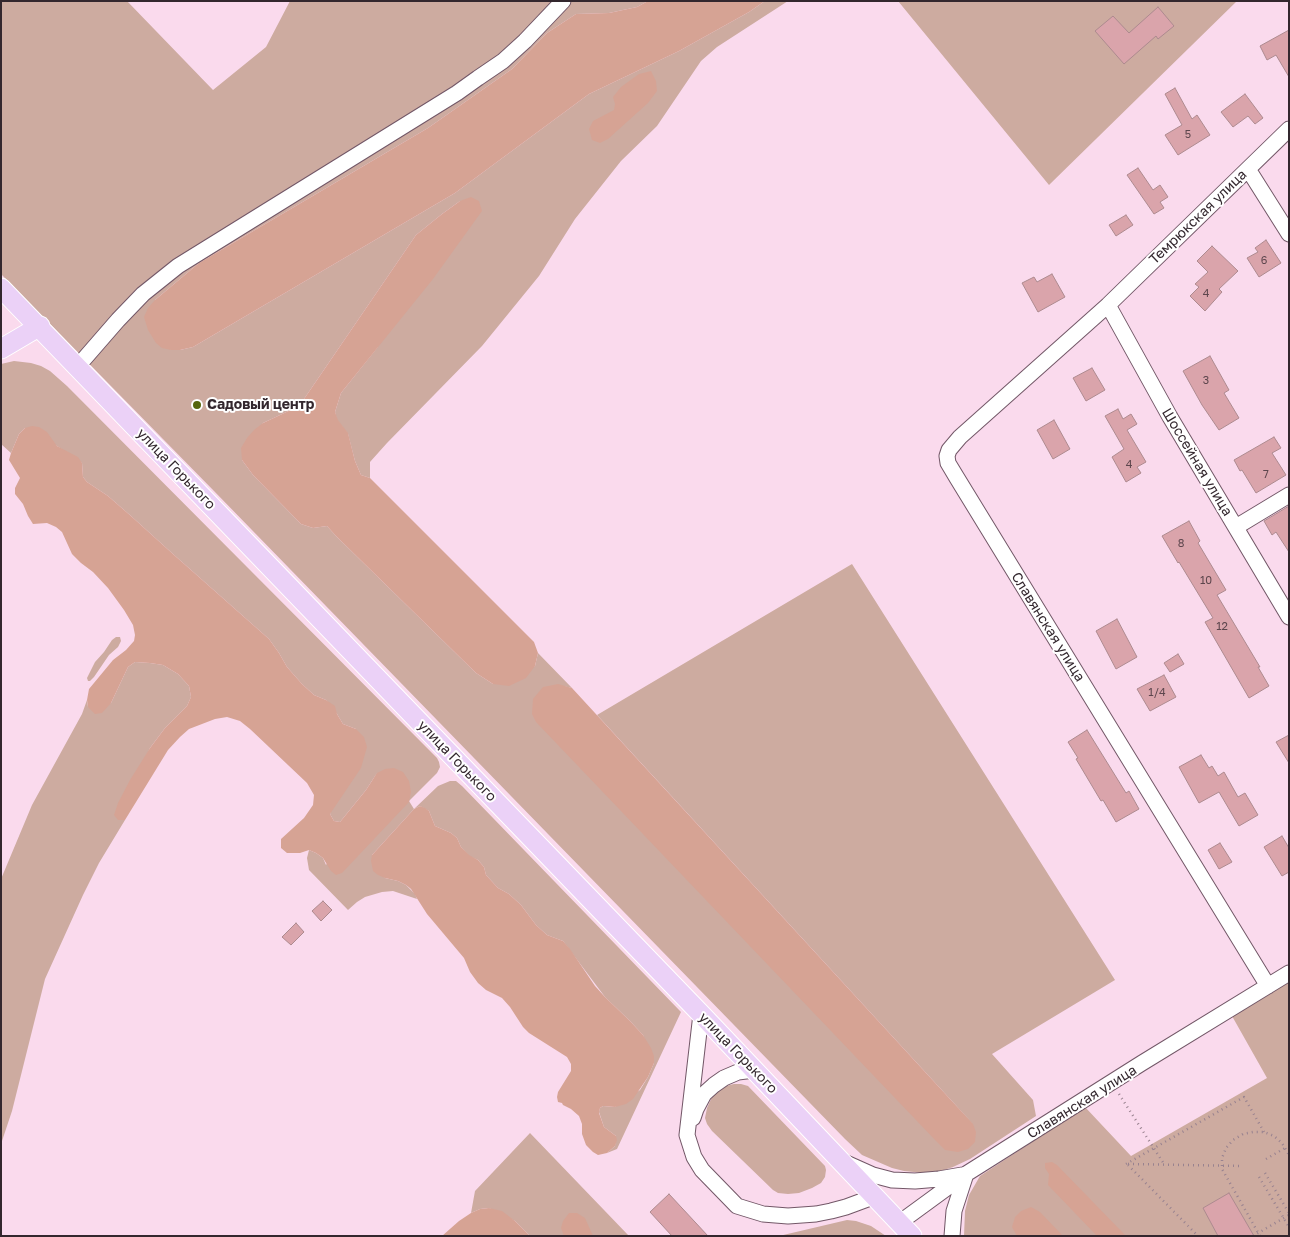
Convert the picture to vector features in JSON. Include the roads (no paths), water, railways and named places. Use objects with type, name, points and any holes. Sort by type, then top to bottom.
[{"type":"main road","name":"улица Горького","points":[[1,288],[40,326],[905,1229]]},
{"type":"main road","points":[[1,349],[40,326]]},
{"type":"street","points":[[78,366],[143,294],[178,266],[464,88],[503,61],[563,1]]},
{"type":"street","name":"Темрюкская улица","points":[[1108,305],[1289,130]]},
{"type":"street","points":[[1248,169],[1289,234]]},
{"type":"street","name":"Шоссейная улица","points":[[1108,305],[1170,417],[1289,617]]},
{"type":"street","name":"Славянская улица","points":[[1108,305],[960,438],[949,450],[947,456],[948,463],[1268,986]]},
{"type":"street","points":[[1236,527],[1289,495]]},
{"type":"street","name":"Славянская улица","points":[[905,1229],[966,1174],[1289,973]]},
{"type":"street","points":[[700,1014],[687,1135],[694,1157],[702,1170],[738,1206],[763,1214],[788,1216],[816,1214],[846,1207],[873,1196]]},
{"type":"street","points":[[687,1135],[696,1108],[704,1094],[724,1078],[738,1072],[754,1070]]},
{"type":"street","points":[[837,1158],[873,1175],[892,1180],[915,1181],[966,1174],[954,1211],[952,1236]]},
{"type":"place","name":"Садовый центр","points":[[197,405]]}]
